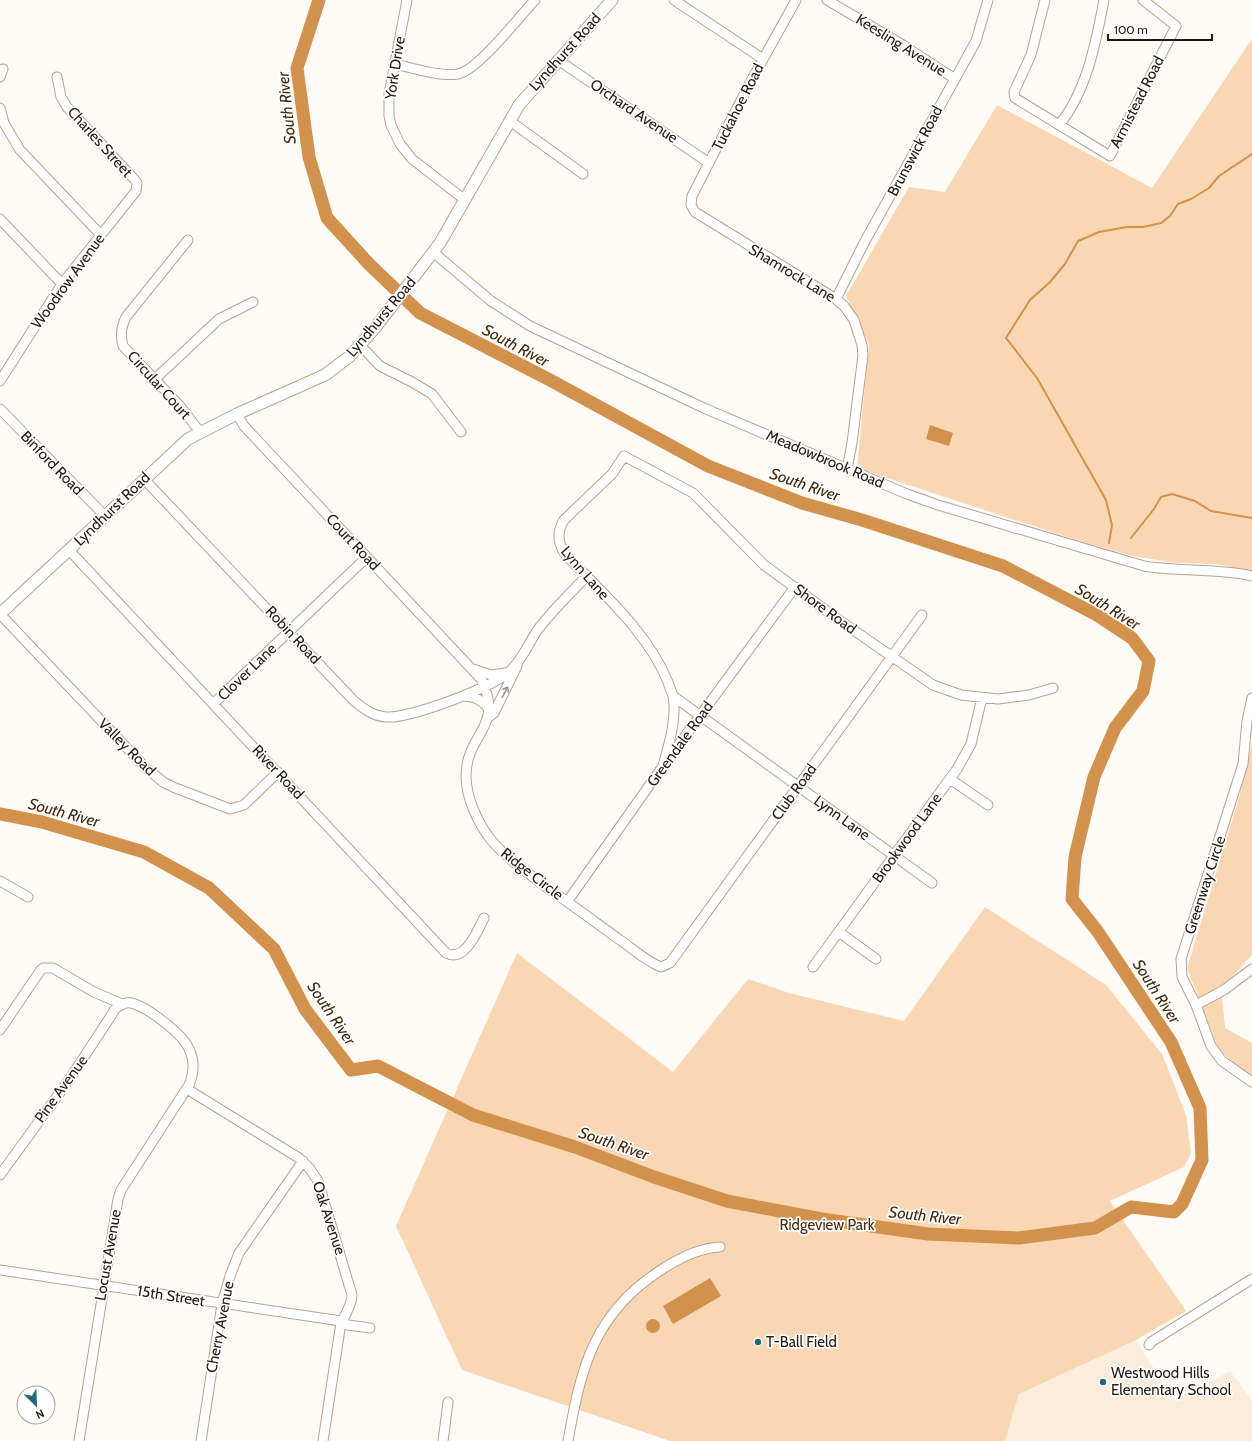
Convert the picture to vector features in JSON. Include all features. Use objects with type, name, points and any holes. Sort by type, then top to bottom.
[{"type":"main road","name":"Lyndhurst Road","points":[[0,614],[184,442],[200,432],[237,414],[325,374],[338,366],[360,346],[433,252],[465,200],[510,121],[529,92],[612,0]]},
{"type":"street","name":"York Drive","points":[[407,0],[388,104],[389,116],[394,134],[412,160],[465,200]]},
{"type":"street","points":[[395,64],[450,74],[463,72],[478,62],[534,0]]},
{"type":"street","points":[[674,0],[763,59]]},
{"type":"street","name":"Tuckahoe Road","points":[[698,214],[692,209],[690,201],[763,59],[796,0]]},
{"type":"street","name":"Keesling Avenue","points":[[827,0],[890,36],[955,78]]},
{"type":"street","name":"Brunswick Road","points":[[836,299],[864,243],[976,41],[988,0]]},
{"type":"street","points":[[1045,0],[1031,55],[1013,95],[1017,100],[1059,124],[1068,111],[1087,68],[1096,40],[1104,0]]},
{"type":"street","name":"Armistead Road","points":[[1059,124],[1110,156],[1176,26],[1143,0]]},
{"type":"street","name":"Orchard Avenue","points":[[558,60],[709,163]]},
{"type":"street","name":"Charles Street","points":[[57,77],[61,97],[67,107],[137,183]]},
{"type":"street","points":[[0,108],[4,123],[20,150],[100,235]]},
{"type":"street","points":[[510,121],[583,174]]},
{"type":"street","name":"Woodrow Avenue","points":[[0,381],[62,284],[136,191],[137,183]]},
{"type":"street","name":"Shamrock Lane","points":[[698,214],[836,299],[844,306],[854,320],[862,345],[854,430],[847,469]]},
{"type":"street","points":[[0,219],[62,284]]},
{"type":"street","name":"Circular Court","points":[[188,240],[126,317],[121,332],[123,346],[187,414],[200,432]]},
{"type":"street","name":"Meadowbrook Road","points":[[433,252],[491,301],[508,313],[553,338],[706,409],[847,469],[938,505],[1140,565],[1164,569],[1229,572],[1252,576]]},
{"type":"street","points":[[154,380],[219,319],[253,302]]},
{"type":"street","points":[[360,346],[380,366],[390,373],[412,382],[432,394],[461,432]]},
{"type":"street","name":"Binford Road","points":[[0,409],[105,516]]},
{"type":"street","name":"Court Road","points":[[237,414],[244,426],[473,669],[484,687]]},
{"type":"street","name":"Lynn Lane","points":[[624,456],[612,474],[564,520],[559,530],[559,543],[562,550],[636,630],[660,664],[673,696],[673,715],[670,740],[663,766]]},
{"type":"street","name":"Shore Road","points":[[624,456],[693,493],[749,550],[795,588],[933,685],[961,695],[982,698],[1013,698],[1053,688]]},
{"type":"street","name":"Robin Road","points":[[144,479],[354,701],[375,715],[396,717],[462,696],[484,687]]},
{"type":"street","name":"River Road","points":[[69,550],[446,953],[452,955],[458,954],[466,948],[484,918]]},
{"type":"street","name":"Clover Lane","points":[[213,704],[367,557]]},
{"type":"street","name":"Ridge Circle","points":[[484,687],[509,672],[518,662],[539,628],[586,577]]},
{"type":"street","name":"Greendale Road","points":[[567,902],[700,715],[795,588]]},
{"type":"street","name":"Valley Road","points":[[0,614],[145,767],[163,782],[220,806],[236,808],[242,806],[253,797],[278,772]]},
{"type":"street","name":"Club Road","points":[[663,967],[670,963],[922,615]]},
{"type":"street","name":"Ridge Circle","points":[[518,662],[512,678],[494,713],[489,715],[471,751],[466,771],[467,789],[474,811],[482,827],[500,851],[511,861],[657,965],[663,967]]},
{"type":"street","points":[[472,692],[474,684],[473,669]]},
{"type":"street","name":"Court Road","points":[[473,669],[491,675],[509,672]]},
{"type":"street","points":[[484,687],[488,697],[489,715]]},
{"type":"street","points":[[462,696],[471,696],[480,700],[489,715]]},
{"type":"street","name":"Lynn Lane","points":[[673,696],[932,884]]},
{"type":"street","name":"Brookwood Lane","points":[[813,967],[963,761],[971,744],[982,698]]},
{"type":"street","name":"Greenway Circle","points":[[1252,698],[1247,721],[1243,764],[1180,963],[1182,977],[1196,1005],[1205,1035],[1217,1056],[1252,1082]]},
{"type":"street","points":[[950,779],[988,805]]},
{"type":"street","points":[[0,881],[28,897]]},
{"type":"street","points":[[838,932],[876,960]]},
{"type":"street","points":[[0,1030],[40,971],[48,967],[53,968],[94,992],[122,1004],[131,1003],[147,1011],[182,1038],[189,1048],[193,1060],[192,1078],[187,1089]]},
{"type":"street","points":[[1196,1005],[1224,990],[1252,969]]},
{"type":"street","name":"Pine Avenue","points":[[0,1174],[69,1080],[116,1008],[122,1004]]},
{"type":"street","name":"Oak Avenue","points":[[187,1089],[290,1151],[303,1161],[318,1181],[349,1280],[352,1299],[341,1323],[323,1441]]},
{"type":"street","name":"Locust Avenue","points":[[79,1441],[118,1199],[121,1190],[187,1089]]},
{"type":"street","name":"Cherry Avenue","points":[[201,1441],[222,1304],[230,1276],[239,1253],[303,1161]]},
{"type":"street","points":[[568,1441],[574,1408],[585,1364],[592,1346],[614,1310],[640,1286],[672,1263],[696,1251],[720,1247]]},
{"type":"street","name":"15th Street","points":[[0,1270],[370,1328]]},
{"type":"street","points":[[1149,1345],[1151,1342],[1252,1279]]},
{"type":"street","points":[[443,1441],[448,1402]]},
{"type":"shaded area","points":[[930,425],[953,433],[949,446],[926,439]]},
{"type":"shaded area","points":[[710,1278],[721,1296],[673,1324],[663,1306]]},
{"type":"shaded area","points":[[653,1319],[658,1321],[660,1326],[658,1331],[653,1333],[648,1331],[646,1326],[648,1321]]},
{"type":"shaded area","name":"Westwood Hills Elementary School","points":[[1136,1340],[1174,1401],[1230,1371],[1252,1400],[1252,1441],[1005,1441],[1019,1394]]},
{"type":"green space","points":[[1252,39],[1252,572],[1217,564],[1177,563],[1132,556],[1073,539],[857,468],[869,344],[846,296],[909,187],[945,192],[997,105],[1152,188]]},
{"type":"green space","points":[[1252,743],[1252,955],[1234,975],[1221,985],[1225,1028],[1252,1043],[1252,1076],[1232,1063],[1217,1045],[1187,968],[1239,798]]},
{"type":"green space","name":"Ridgeview Park","points":[[985,907],[1106,985],[1162,1054],[1186,1115],[1191,1153],[1184,1167],[1110,1201],[1186,1311],[1136,1340],[1019,1394],[1005,1441],[670,1441],[462,1370],[396,1226],[517,953],[673,1072],[748,979],[789,993],[904,1021]]},
{"type":"waterway","name":"South River","points":[[0,814],[42,822],[144,852],[209,888],[274,949],[305,1009],[351,1070],[378,1066],[473,1115],[575,1147],[654,1177],[727,1201],[822,1219],[928,1234],[1019,1238],[1095,1228],[1131,1207],[1174,1212],[1182,1204],[1202,1160],[1200,1108],[1171,1042],[1098,932],[1072,899],[1075,857],[1094,777],[1115,728],[1143,691],[1149,661],[1132,638],[1097,615],[1003,566],[862,520],[802,503],[708,466],[550,380],[420,313],[369,264],[327,218],[309,157],[297,68],[319,0]]},
{"type":"waterway","points":[[1109,543],[1112,525],[1106,500],[1037,378],[1006,338],[1030,300],[1050,282],[1065,264],[1078,241],[1099,232],[1127,227],[1143,227],[1161,223],[1170,216],[1178,204],[1191,199],[1209,188],[1219,176],[1252,154]]},
{"type":"waterway","points":[[1131,538],[1154,509],[1161,497],[1172,494],[1195,501],[1211,511],[1252,518]]},
{"type":"place","name":"T-Ball Field","points":[[758,1342]]},
{"type":"place","name":"Westwood Hills Elementary School","points":[[1103,1382]]}]
